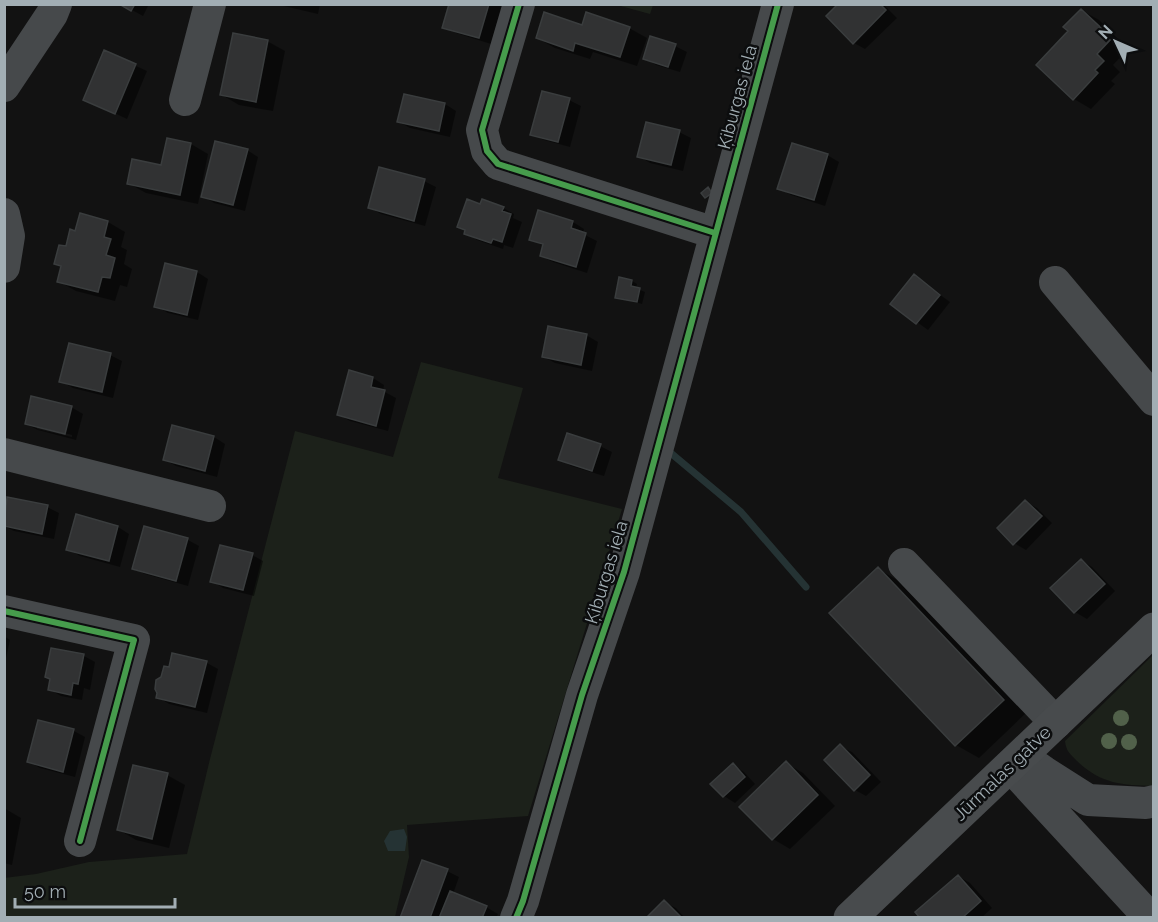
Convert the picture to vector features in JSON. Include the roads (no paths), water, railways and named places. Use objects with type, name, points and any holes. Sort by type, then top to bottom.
[{"type":"main road","name":"Jūrmalas gatve","points":[[850,918],[1154,628]]},
{"type":"street","points":[[4,86],[52,14],[56,4]]},
{"type":"street","points":[[185,100],[210,4]]},
{"type":"street","points":[[519,4],[482,130],[487,151],[498,164],[715,233]]},
{"type":"street","name":"Ķiburgas iela","points":[[516,918],[523,901],[582,695],[624,572],[778,4]]},
{"type":"street","points":[[4,214],[9,236],[4,267]]},
{"type":"street","points":[[1055,282],[1154,400]]},
{"type":"street","points":[[4,454],[210,506]]},
{"type":"street","points":[[904,564],[1056,723]]},
{"type":"street","points":[[4,611],[134,640],[80,841]]},
{"type":"street","points":[[1016,761],[1044,772],[1088,800],[1146,803],[1154,801]]},
{"type":"street","points":[[1016,761],[1150,918]]},
{"type":"waterway","points":[[666,449],[741,512],[806,587]]}]
